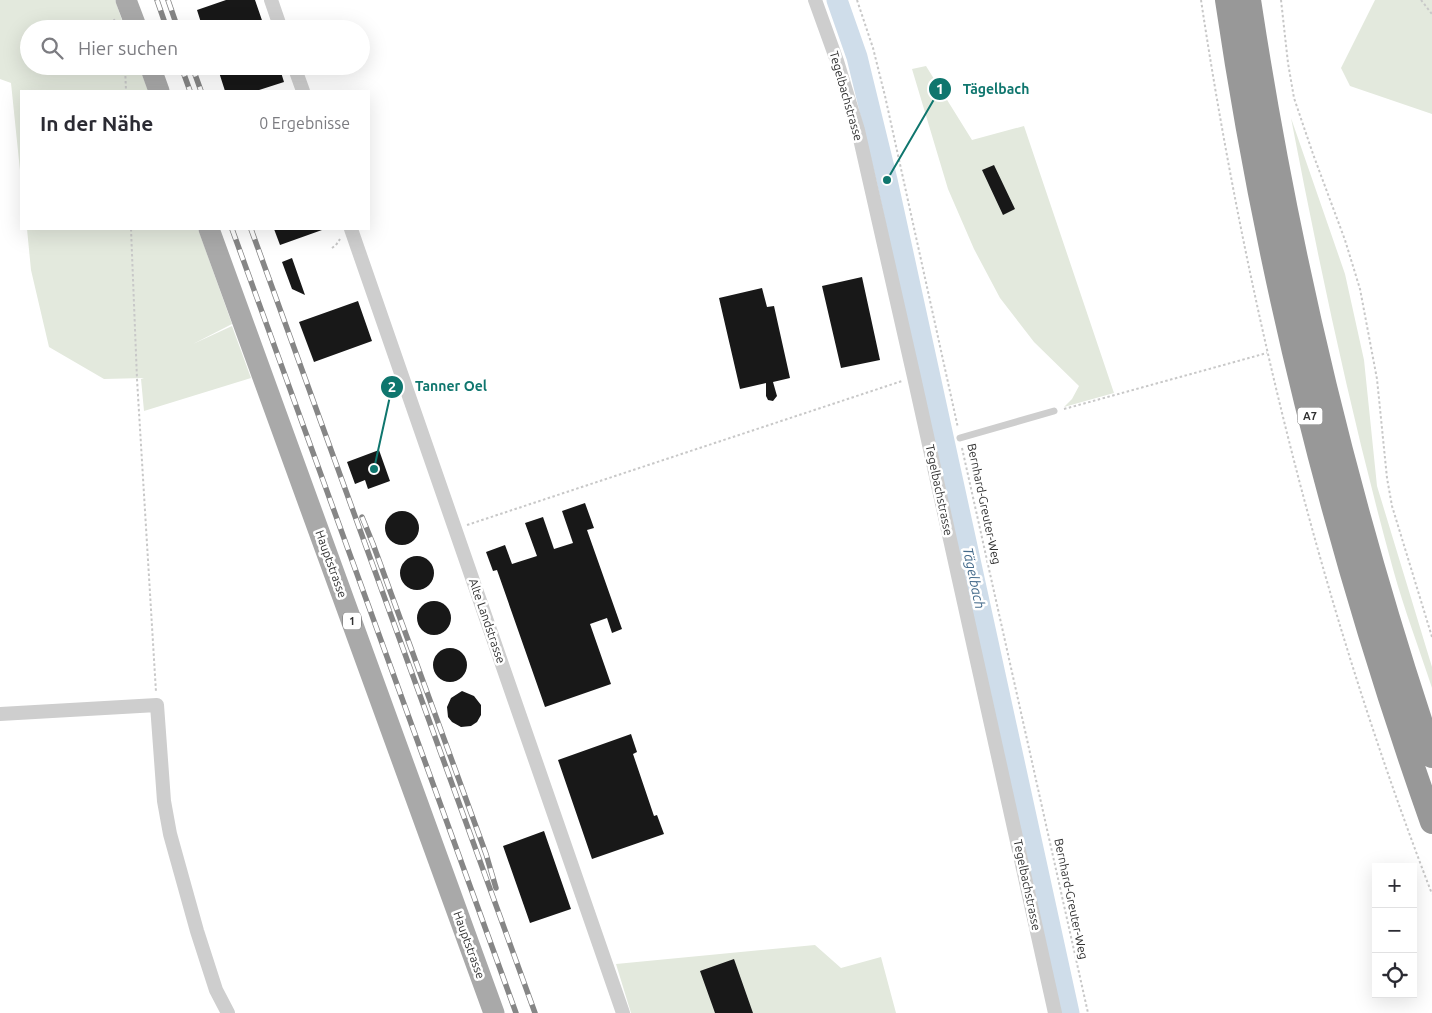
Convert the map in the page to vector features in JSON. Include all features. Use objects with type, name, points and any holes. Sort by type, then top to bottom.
[{"type":"highway","name":"A7","points":[[1227,0],[1259,183],[1304,390],[1323,467],[1364,612],[1400,729],[1432,822]]},
{"type":"highway","name":"A7","points":[[1249,0],[1278,168],[1321,370],[1346,470],[1376,576],[1432,756]]},
{"type":"main road","points":[[126,0],[134,20]]},
{"type":"main road","points":[[153,75],[159,90]]},
{"type":"main road","name":"Hauptstrasse","points":[[209,230],[494,1013]]},
{"type":"street","points":[[271,0],[278,20]]},
{"type":"street","name":"Tegelbachstrasse","points":[[815,0],[837,61],[858,130],[1055,1013]]},
{"type":"street","points":[[297,75],[303,90]]},
{"type":"street","name":"Alte Landstrasse","points":[[351,230],[623,1013]]},
{"type":"street","points":[[0,714],[157,705],[164,802],[170,834],[197,931],[216,990],[228,1013]]},
{"type":"lane","points":[[960,438],[1054,411]]},
{"type":"path","name":"Bernhard-Greuter-Weg","points":[[857,0],[885,96],[1088,1013]]},
{"type":"path","points":[[1281,0],[1294,98],[1345,240],[1362,296],[1377,379],[1387,478],[1392,506],[1432,637]]},
{"type":"path","points":[[1421,0],[1432,14]]},
{"type":"path","points":[[125,75],[126,90]]},
{"type":"path","points":[[131,230],[137,378],[157,705]]},
{"type":"path","points":[[1054,411],[1268,353]]},
{"type":"path","points":[[456,529],[914,377]]},
{"type":"shaded area","points":[[0,0],[115,0],[122,20],[20,20],[20,75],[142,75],[148,90],[20,90],[20,170],[11,83],[0,79]]},
{"type":"shaded area","points":[[1375,0],[1432,0],[1432,114],[1350,86],[1341,68]]},
{"type":"shaded area","points":[[926,66],[972,140],[1024,126],[1114,393],[1064,407],[1072,399],[1079,386],[1034,342],[1000,298],[974,249],[948,189],[912,69]]},
{"type":"shaded area","points":[[1291,118],[1345,274],[1364,360],[1377,486],[1432,667],[1432,688],[1397,584],[1350,401],[1313,231]]},
{"type":"shaded area","points":[[27,230],[198,230],[232,324],[193,344],[232,326],[251,378],[144,411],[141,379],[144,378],[104,379],[49,347],[31,270]]},
{"type":"shaded area","points":[[815,945],[841,968],[881,957],[896,1013],[631,1013],[616,964]]},
{"type":"building","points":[[226,0],[255,0],[262,20],[200,20],[197,10]]},
{"type":"building","points":[[220,75],[282,75],[284,82],[259,90],[225,90]]},
{"type":"building","points":[[994,165],[1015,209],[1003,215],[982,170]]},
{"type":"building","points":[[274,230],[322,230],[280,245]]},
{"type":"building","points":[[292,258],[305,295],[292,289],[282,262]]},
{"type":"building","points":[[862,277],[880,360],[841,368],[822,286]]},
{"type":"building","points":[[762,288],[767,307],[774,306],[790,378],[773,382],[777,396],[773,401],[768,400],[766,396],[766,383],[740,389],[719,298]]},
{"type":"building","points":[[358,301],[372,341],[314,362],[299,322]]},
{"type":"building","points":[[379,450],[390,481],[368,489],[365,480],[355,484],[347,462]]},
{"type":"building","points":[[585,503],[594,528],[587,530],[622,629],[612,633],[607,618],[590,624],[611,684],[545,707],[497,570],[493,571],[486,552],[505,545],[512,564],[537,556],[525,523],[543,517],[554,549],[573,543],[562,511]]},
{"type":"building","points":[[402,511],[414,516],[419,528],[414,540],[402,545],[390,540],[385,528],[390,516]]},
{"type":"building","points":[[417,556],[429,561],[434,573],[429,585],[417,590],[405,585],[400,573],[405,561]]},
{"type":"building","points":[[434,601],[446,606],[451,618],[446,630],[434,635],[422,630],[417,618],[422,606]]},
{"type":"building","points":[[450,648],[462,653],[467,665],[462,677],[450,682],[438,677],[433,665],[438,653]]},
{"type":"building","points":[[462,691],[474,696],[481,705],[481,715],[477,722],[471,726],[461,727],[452,722],[448,717],[447,707],[451,698]]},
{"type":"building","points":[[631,734],[637,752],[633,754],[654,816],[657,815],[664,834],[592,859],[558,760]]},
{"type":"building","points":[[544,831],[571,909],[530,923],[503,846]]},
{"type":"building","points":[[734,959],[753,1013],[715,1013],[700,971]]},
{"type":"waterway","name":"Tägelbach","points":[[837,0],[857,57],[887,180],[1069,1013]]},
{"type":"railway","points":[[157,0],[164,20]]},
{"type":"railway","points":[[168,0],[175,20]]},
{"type":"railway","points":[[184,75],[190,90]]},
{"type":"railway","points":[[195,75],[201,90]]},
{"type":"railway","points":[[232,230],[516,1013]]},
{"type":"railway","points":[[251,230],[535,1013]]},
{"type":"railway","points":[[362,517],[486,854],[496,888]]},
{"type":"place","name":"Tägelbach","points":[[887,180]]},
{"type":"place","name":"Tanner Oel","points":[[374,469]]}]
